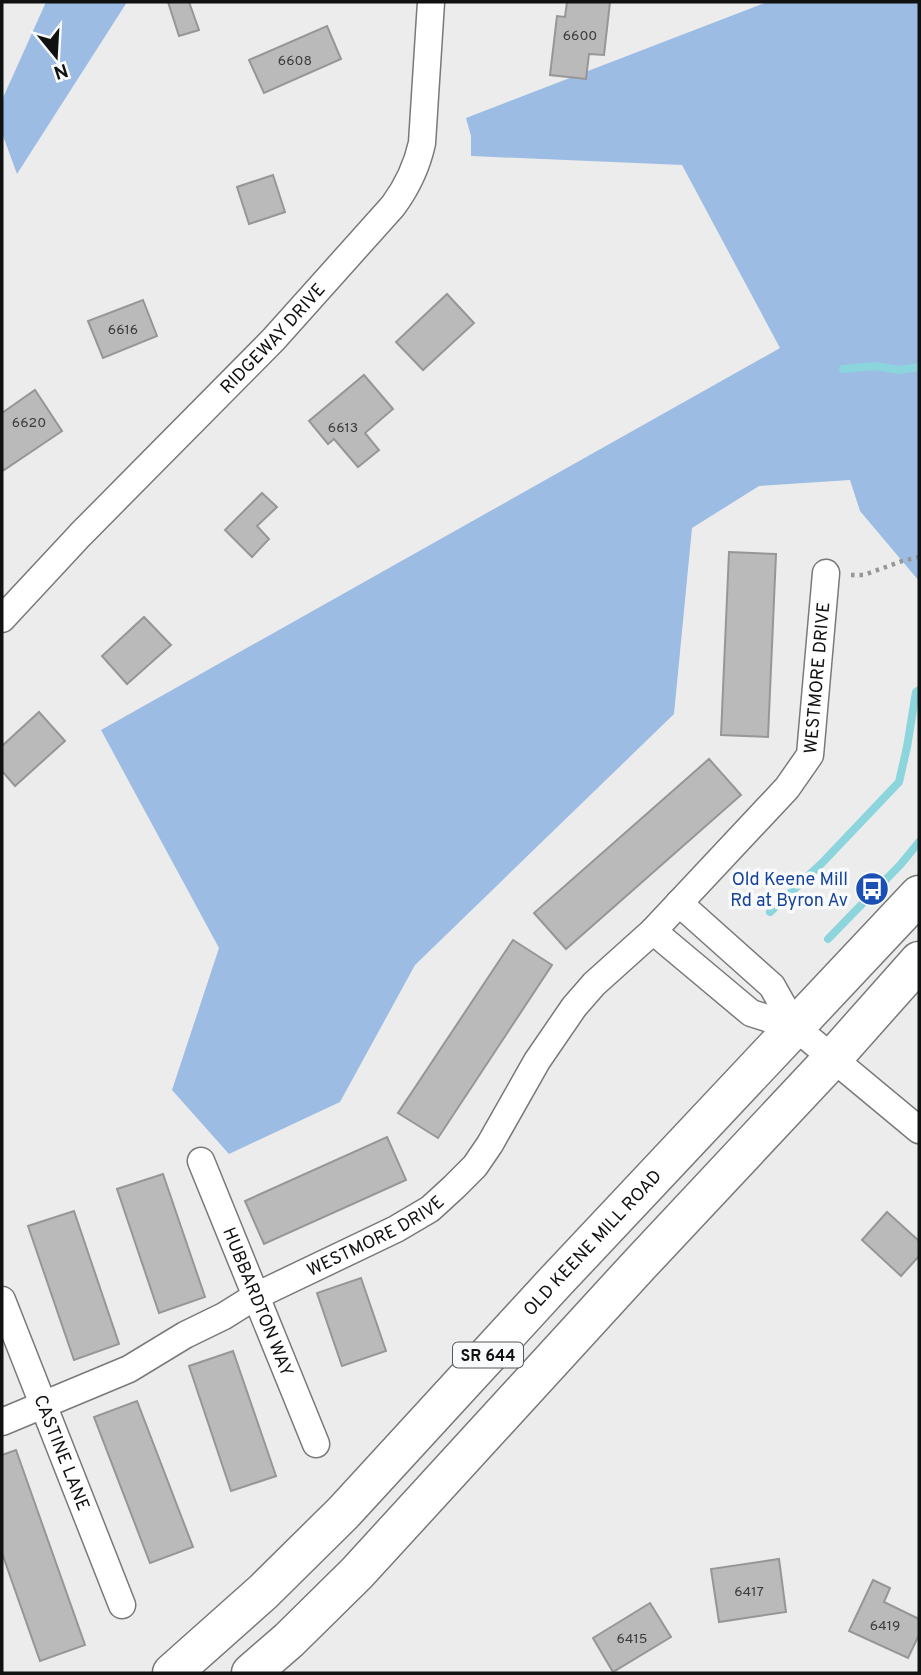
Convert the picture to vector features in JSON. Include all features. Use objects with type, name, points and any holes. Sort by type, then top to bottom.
[{"type":"main road","name":"OLD KEENE MILL ROAD","points":[[172,1673],[263,1592],[343,1513],[556,1281],[919,895]]},
{"type":"main road","name":"SR 644","points":[[251,1673],[357,1573],[833,1058],[919,961]]},
{"type":"street","name":"RIDGEWAY DRIVE","points":[[2,619],[81,534],[273,340],[404,192],[422,143],[431,2]]},
{"type":"street","name":"WESTMORE DRIVE","points":[[2,1422],[129,1369],[257,1296],[396,1229],[429,1209],[475,1166],[537,1061],[574,1007],[653,931],[787,788],[810,755],[826,573]]},
{"type":"street","points":[[679,903],[772,986],[794,1027]]},
{"type":"street","points":[[653,931],[751,1013],[794,1027],[919,1130]]},
{"type":"street","name":"HUBBARDTON WAY","points":[[201,1161],[316,1444]]},
{"type":"street","name":"CASTINE LANE","points":[[2,1300],[122,1605]]},
{"type":"path","points":[[826,573],[864,575],[919,557]]},
{"type":"shaded area","points":[[46,2],[127,2],[17,174],[2,133],[2,100]]},
{"type":"shaded area","points":[[767,2],[919,2],[919,581],[860,511],[850,480],[759,486],[692,528],[674,714],[415,965],[340,1102],[229,1154],[172,1090],[219,948],[101,730],[780,348],[682,165],[471,156],[471,136],[466,118]]},
{"type":"building","points":[[168,2],[189,2],[199,30],[179,36]]},
{"type":"building","points":[[567,2],[610,2],[604,55],[589,54],[586,79],[550,75],[557,16],[565,17]]},
{"type":"building","points":[[327,26],[341,59],[264,93],[249,60]]},
{"type":"building","points":[[273,175],[285,212],[249,224],[237,187]]},
{"type":"building","points":[[447,294],[474,323],[423,370],[396,342]]},
{"type":"building","points":[[143,300],[157,336],[103,358],[88,321]]},
{"type":"building","points":[[364,375],[393,409],[365,433],[379,450],[358,467],[334,439],[328,444],[309,421]]},
{"type":"building","points":[[35,390],[62,431],[4,470],[2,413]]},
{"type":"building","points":[[262,493],[277,507],[257,526],[269,539],[252,557],[225,530]]},
{"type":"building","points":[[729,552],[776,554],[768,737],[721,735]]},
{"type":"building","points":[[144,617],[171,645],[127,684],[102,656]]},
{"type":"building","points":[[39,712],[65,741],[15,786],[2,771],[2,746]]},
{"type":"building","points":[[709,759],[741,795],[566,949],[534,913]]},
{"type":"building","points":[[513,940],[552,965],[438,1138],[398,1113]]},
{"type":"building","points":[[387,1137],[406,1180],[264,1244],[245,1201]]},
{"type":"building","points":[[163,1174],[205,1297],[159,1313],[117,1189]]},
{"type":"building","points":[[74,1211],[119,1344],[74,1360],[28,1226]]},
{"type":"building","points":[[887,1212],[919,1241],[919,1256],[901,1276],[862,1240]]},
{"type":"building","points":[[361,1278],[386,1351],[342,1366],[317,1293]]},
{"type":"building","points":[[233,1351],[276,1476],[231,1491],[189,1366]]},
{"type":"building","points":[[137,1401],[193,1547],[150,1563],[94,1417]]},
{"type":"building","points":[[16,1450],[85,1645],[40,1661],[2,1553],[2,1455]]},
{"type":"building","points":[[779,1559],[786,1612],[719,1622],[711,1569]]},
{"type":"building","points":[[873,1580],[890,1588],[884,1602],[919,1619],[919,1635],[908,1658],[849,1631]]},
{"type":"building","points":[[650,1603],[671,1637],[613,1672],[593,1638]]},
{"type":"waterway","points":[[843,369],[875,366],[899,370],[919,367]]},
{"type":"waterway","points":[[770,912],[822,863],[899,782],[916,692],[919,690]]},
{"type":"waterway","points":[[828,939],[919,842]]},
{"type":"place","name":"Old Keene Mill Rd at Byron Av","points":[[872,889]]}]
